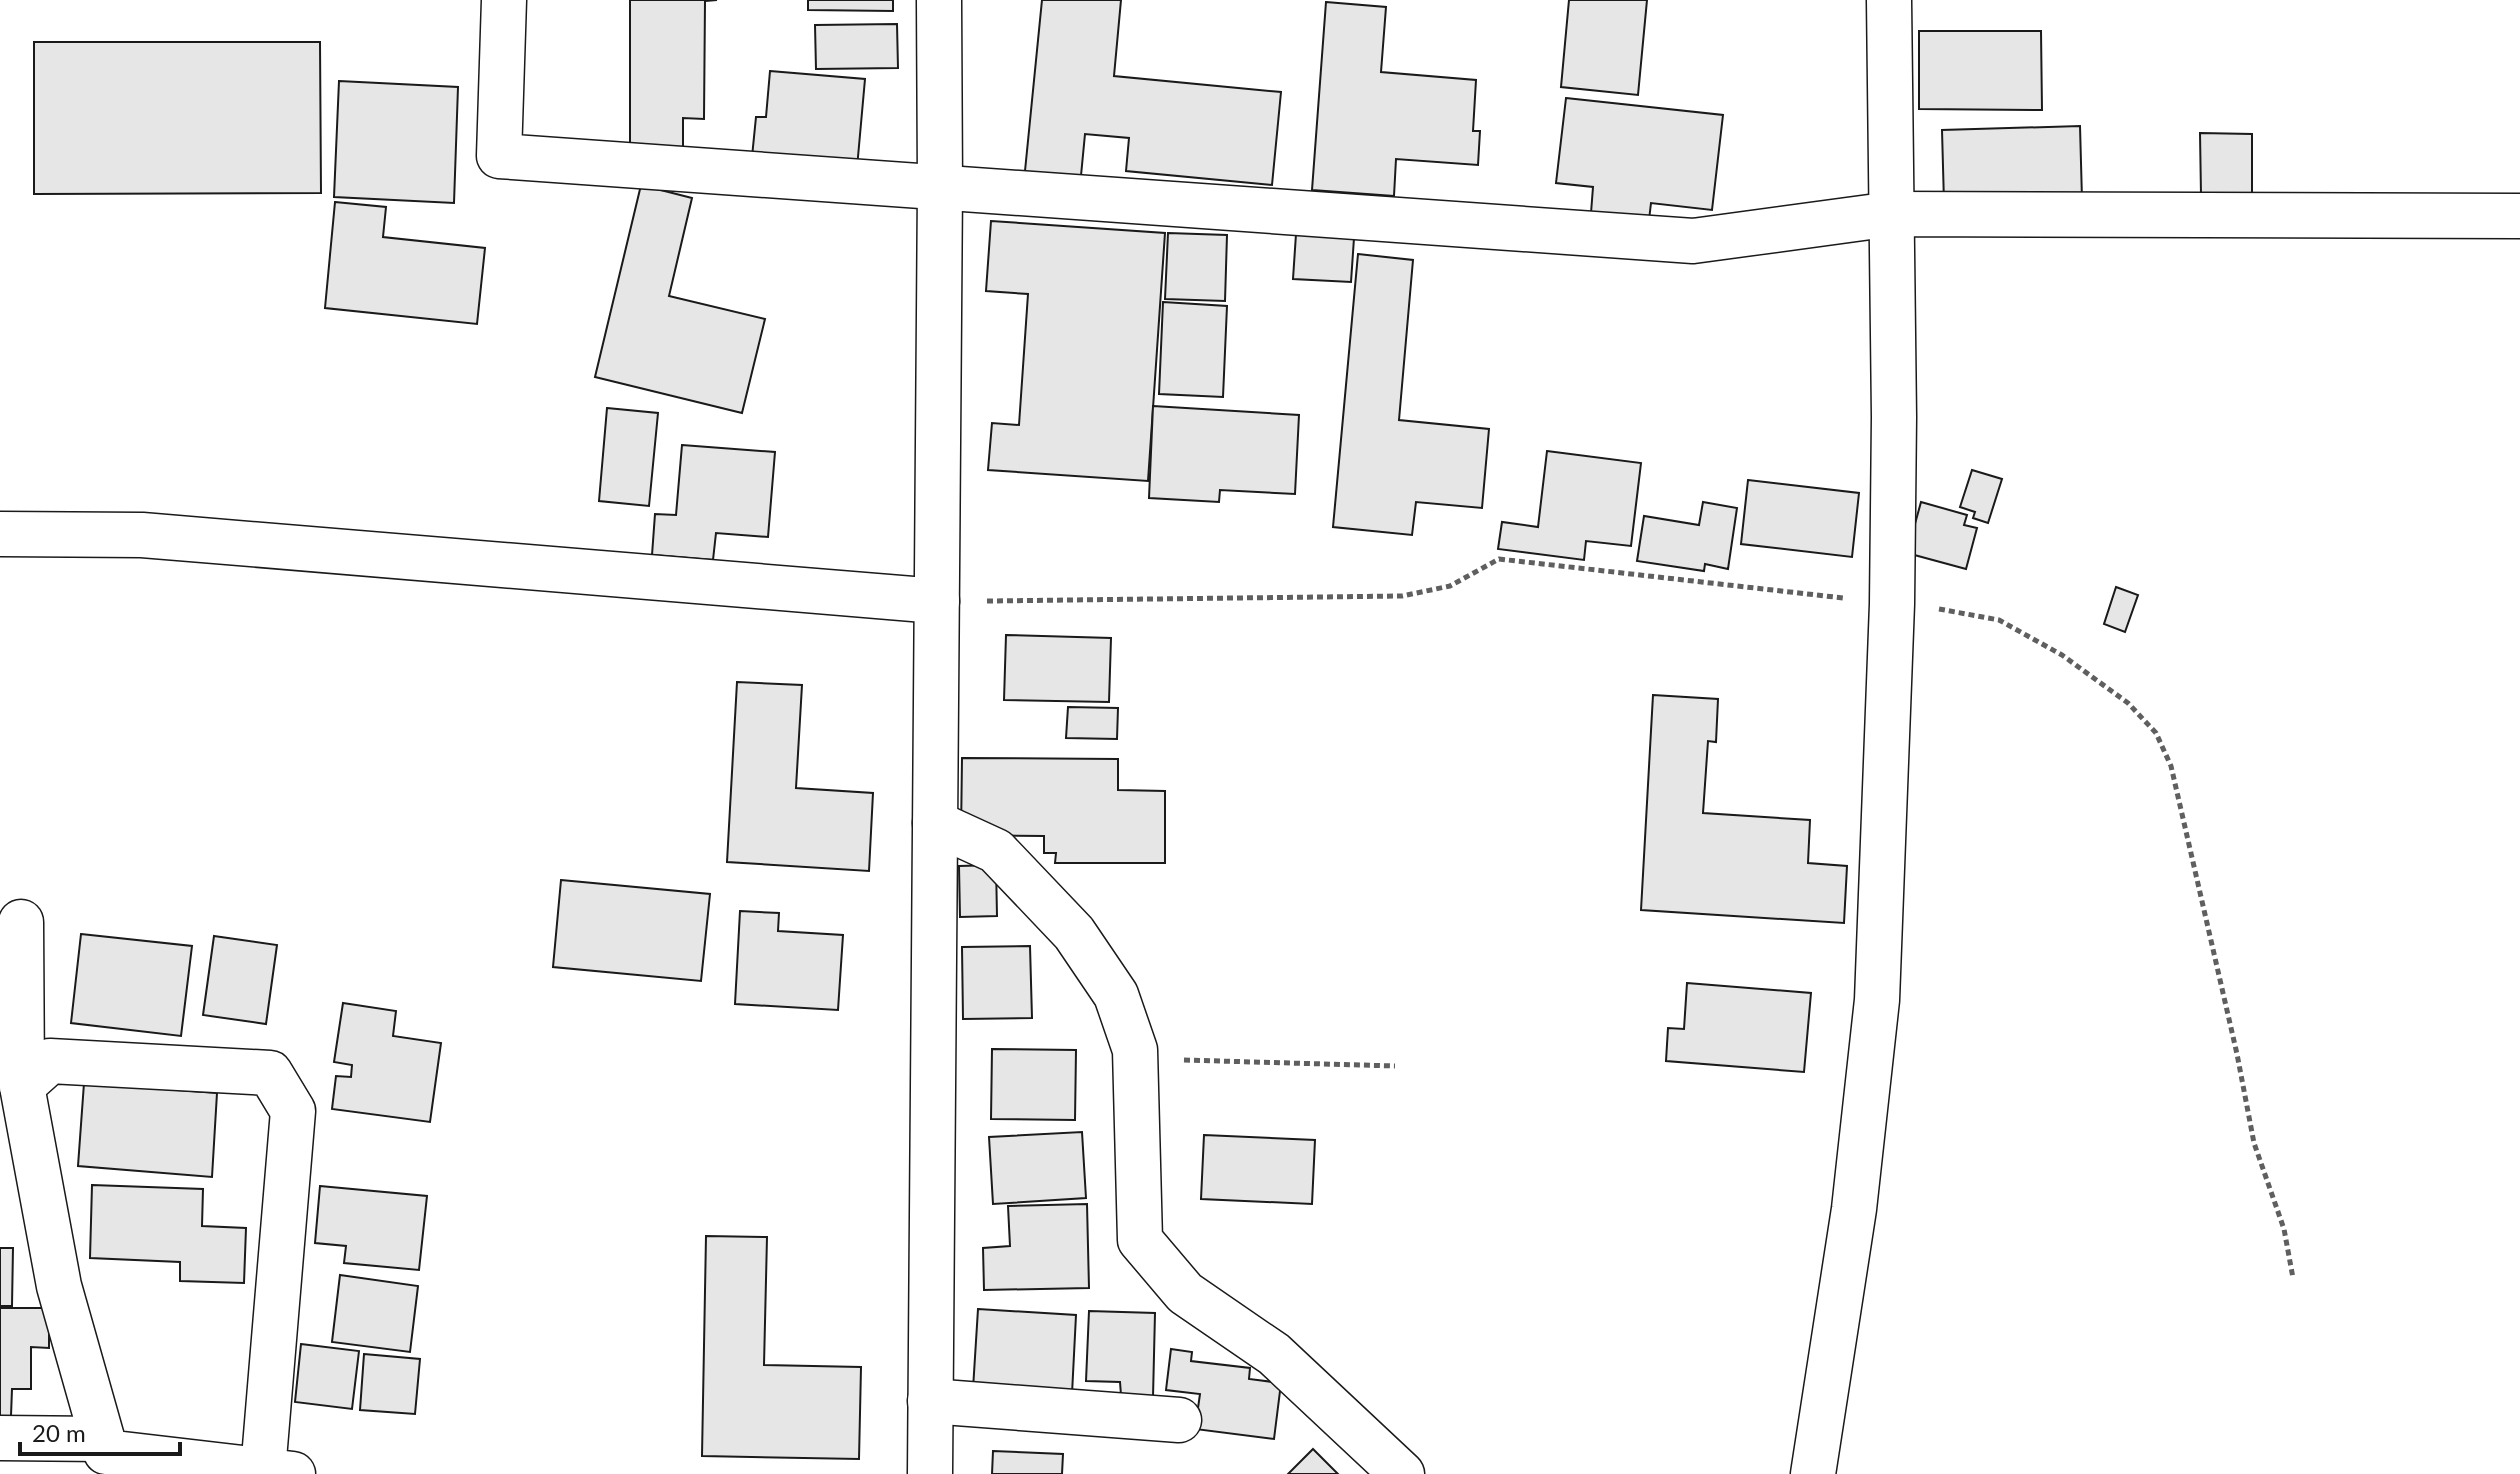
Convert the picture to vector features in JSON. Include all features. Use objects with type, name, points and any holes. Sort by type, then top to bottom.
[{"type":"street","points":[[504,0],[499,156],[1693,241],[1892,214],[2520,216]]},
{"type":"street","points":[[930,1474],[939,0]]},
{"type":"street","points":[[1813,1474],[1854,1209],[1877,1000],[1894,417],[1889,0]]},
{"type":"street","points":[[0,534],[142,535],[937,601]]},
{"type":"street","points":[[935,823],[996,851],[1074,933],[1116,995],[1135,1050],[1140,1240],[1185,1293],[1274,1354],[1402,1474]]},
{"type":"street","points":[[21,922],[22,1086],[59,1286],[104,1455]]},
{"type":"street","points":[[0,1438],[104,1455],[278,1472],[293,1111],[270,1073],[50,1061],[22,1086]]},
{"type":"street","points":[[930,1401],[1179,1420]]},
{"type":"path","points":[[937,601],[1402,596],[1450,586],[1499,559],[1949,610],[1999,620],[2062,655],[2128,703],[2156,733],[2171,766],[2237,1054],[2254,1143],[2284,1229],[2293,1278]]},
{"type":"path","points":[[1135,1058],[1395,1066]]},
{"type":"building","points":[[630,0],[717,0],[705,1],[704,119],[683,118],[683,147],[630,146]]},
{"type":"building","points":[[808,0],[893,0],[893,11],[808,10]]},
{"type":"building","points":[[1042,0],[1121,0],[1114,76],[1281,92],[1272,185],[1126,171],[1129,138],[1085,134],[1080,186],[1024,181]]},
{"type":"building","points":[[1569,0],[1647,0],[1638,95],[1561,87]]},
{"type":"building","points":[[1326,2],[1386,7],[1381,72],[1476,80],[1473,131],[1480,131],[1478,165],[1396,159],[1394,196],[1312,190]]},
{"type":"building","points":[[897,24],[898,68],[816,69],[815,25]]},
{"type":"building","points":[[1919,31],[2041,31],[2042,110],[1919,109]]},
{"type":"building","points":[[34,42],[320,42],[321,193],[34,194]]},
{"type":"building","points":[[770,71],[865,79],[857,168],[752,157],[756,117],[766,117]]},
{"type":"building","points":[[339,81],[458,87],[454,203],[334,197]]},
{"type":"building","points":[[1566,98],[1723,115],[1712,210],[1651,203],[1649,220],[1591,213],[1593,187],[1556,183]]},
{"type":"building","points":[[2080,126],[2082,199],[1944,203],[1942,130]]},
{"type":"building","points":[[2200,133],[2252,134],[2252,195],[2201,195]]},
{"type":"building","points":[[641,185],[692,198],[669,296],[765,319],[742,413],[595,377]]},
{"type":"building","points":[[335,202],[386,207],[383,237],[485,248],[477,324],[325,308]]},
{"type":"building","points":[[991,221],[1165,233],[1148,481],[988,470],[992,423],[1019,425],[1028,294],[986,291]]},
{"type":"building","points":[[1168,233],[1227,235],[1225,301],[1165,299]]},
{"type":"building","points":[[1296,234],[1354,238],[1351,282],[1293,279]]},
{"type":"building","points":[[1358,254],[1413,260],[1399,420],[1489,429],[1482,508],[1416,502],[1412,535],[1333,527]]},
{"type":"building","points":[[1163,302],[1227,306],[1223,397],[1159,394]]},
{"type":"building","points":[[1153,406],[1299,415],[1295,494],[1220,490],[1219,502],[1149,498]]},
{"type":"building","points":[[607,408],[658,413],[649,506],[599,501]]},
{"type":"building","points":[[682,445],[775,452],[768,537],[716,533],[713,560],[652,555],[655,514],[676,515]]},
{"type":"building","points":[[1547,451],[1641,463],[1631,546],[1586,541],[1584,560],[1498,549],[1502,522],[1538,527]]},
{"type":"building","points":[[1972,470],[2002,479],[1988,523],[1973,518],[1975,512],[1960,507]]},
{"type":"building","points":[[1748,480],[1859,493],[1852,557],[1741,544]]},
{"type":"building","points":[[1703,502],[1737,508],[1728,569],[1705,564],[1704,571],[1637,561],[1644,516],[1699,525]]},
{"type":"building","points":[[1921,502],[1967,515],[1964,525],[1977,528],[1966,569],[1907,553]]},
{"type":"building","points":[[2116,587],[2138,595],[2125,632],[2104,624]]},
{"type":"building","points":[[1006,635],[1111,638],[1109,702],[1004,700]]},
{"type":"building","points":[[737,682],[802,685],[796,788],[873,793],[869,871],[727,862]]},
{"type":"building","points":[[1653,695],[1718,699],[1716,742],[1708,741],[1703,813],[1810,820],[1808,863],[1847,866],[1844,923],[1641,910]]},
{"type":"building","points":[[1068,707],[1118,708],[1117,739],[1066,738]]},
{"type":"building","points":[[962,758],[1118,759],[1118,790],[1165,791],[1165,863],[1055,863],[1056,853],[1044,853],[1044,836],[961,835]]},
{"type":"building","points":[[996,865],[997,916],[960,917],[959,866]]},
{"type":"building","points":[[561,880],[710,894],[701,981],[553,967]]},
{"type":"building","points":[[740,911],[779,913],[778,931],[843,935],[838,1010],[735,1004]]},
{"type":"building","points":[[81,934],[192,946],[181,1036],[71,1023]]},
{"type":"building","points":[[214,936],[277,945],[266,1024],[203,1015]]},
{"type":"building","points":[[1030,946],[1032,1018],[963,1019],[962,947]]},
{"type":"building","points":[[1687,983],[1811,993],[1804,1072],[1666,1061],[1668,1028],[1684,1029]]},
{"type":"building","points":[[343,1003],[396,1011],[393,1036],[441,1043],[430,1122],[332,1109],[336,1076],[351,1077],[352,1065],[334,1062]]},
{"type":"building","points":[[992,1049],[1076,1050],[1075,1120],[991,1119]]},
{"type":"building","points":[[84,1083],[217,1093],[212,1177],[78,1166]]},
{"type":"building","points":[[1082,1132],[1086,1198],[993,1204],[989,1137]]},
{"type":"building","points":[[1204,1135],[1315,1140],[1312,1204],[1201,1199]]},
{"type":"building","points":[[92,1185],[203,1189],[202,1226],[246,1228],[244,1283],[180,1281],[180,1262],[90,1258]]},
{"type":"building","points":[[320,1186],[427,1196],[419,1270],[344,1263],[346,1246],[315,1243]]},
{"type":"building","points":[[1087,1204],[1089,1288],[984,1290],[983,1248],[1010,1246],[1008,1206]]},
{"type":"building","points":[[706,1236],[767,1237],[764,1365],[861,1367],[859,1459],[702,1456]]},
{"type":"building","points":[[0,1248],[13,1248],[12,1306],[0,1306]]},
{"type":"building","points":[[340,1275],[418,1286],[410,1352],[332,1342]]},
{"type":"building","points":[[0,1308],[49,1308],[49,1348],[31,1347],[31,1389],[12,1389],[11,1416],[0,1416]]},
{"type":"building","points":[[978,1309],[1076,1315],[1072,1394],[973,1389]]},
{"type":"building","points":[[1089,1311],[1155,1313],[1153,1397],[1121,1395],[1120,1382],[1086,1381]]},
{"type":"building","points":[[301,1344],[359,1351],[352,1409],[295,1402]]},
{"type":"building","points":[[1171,1349],[1192,1352],[1191,1361],[1250,1368],[1249,1379],[1281,1383],[1274,1439],[1195,1429],[1200,1394],[1166,1390]]},
{"type":"building","points":[[364,1354],[420,1359],[415,1414],[360,1410]]},
{"type":"building","points":[[1313,1449],[1338,1474],[1288,1474]]},
{"type":"building","points":[[993,1451],[1063,1454],[1062,1474],[992,1474]]}]
